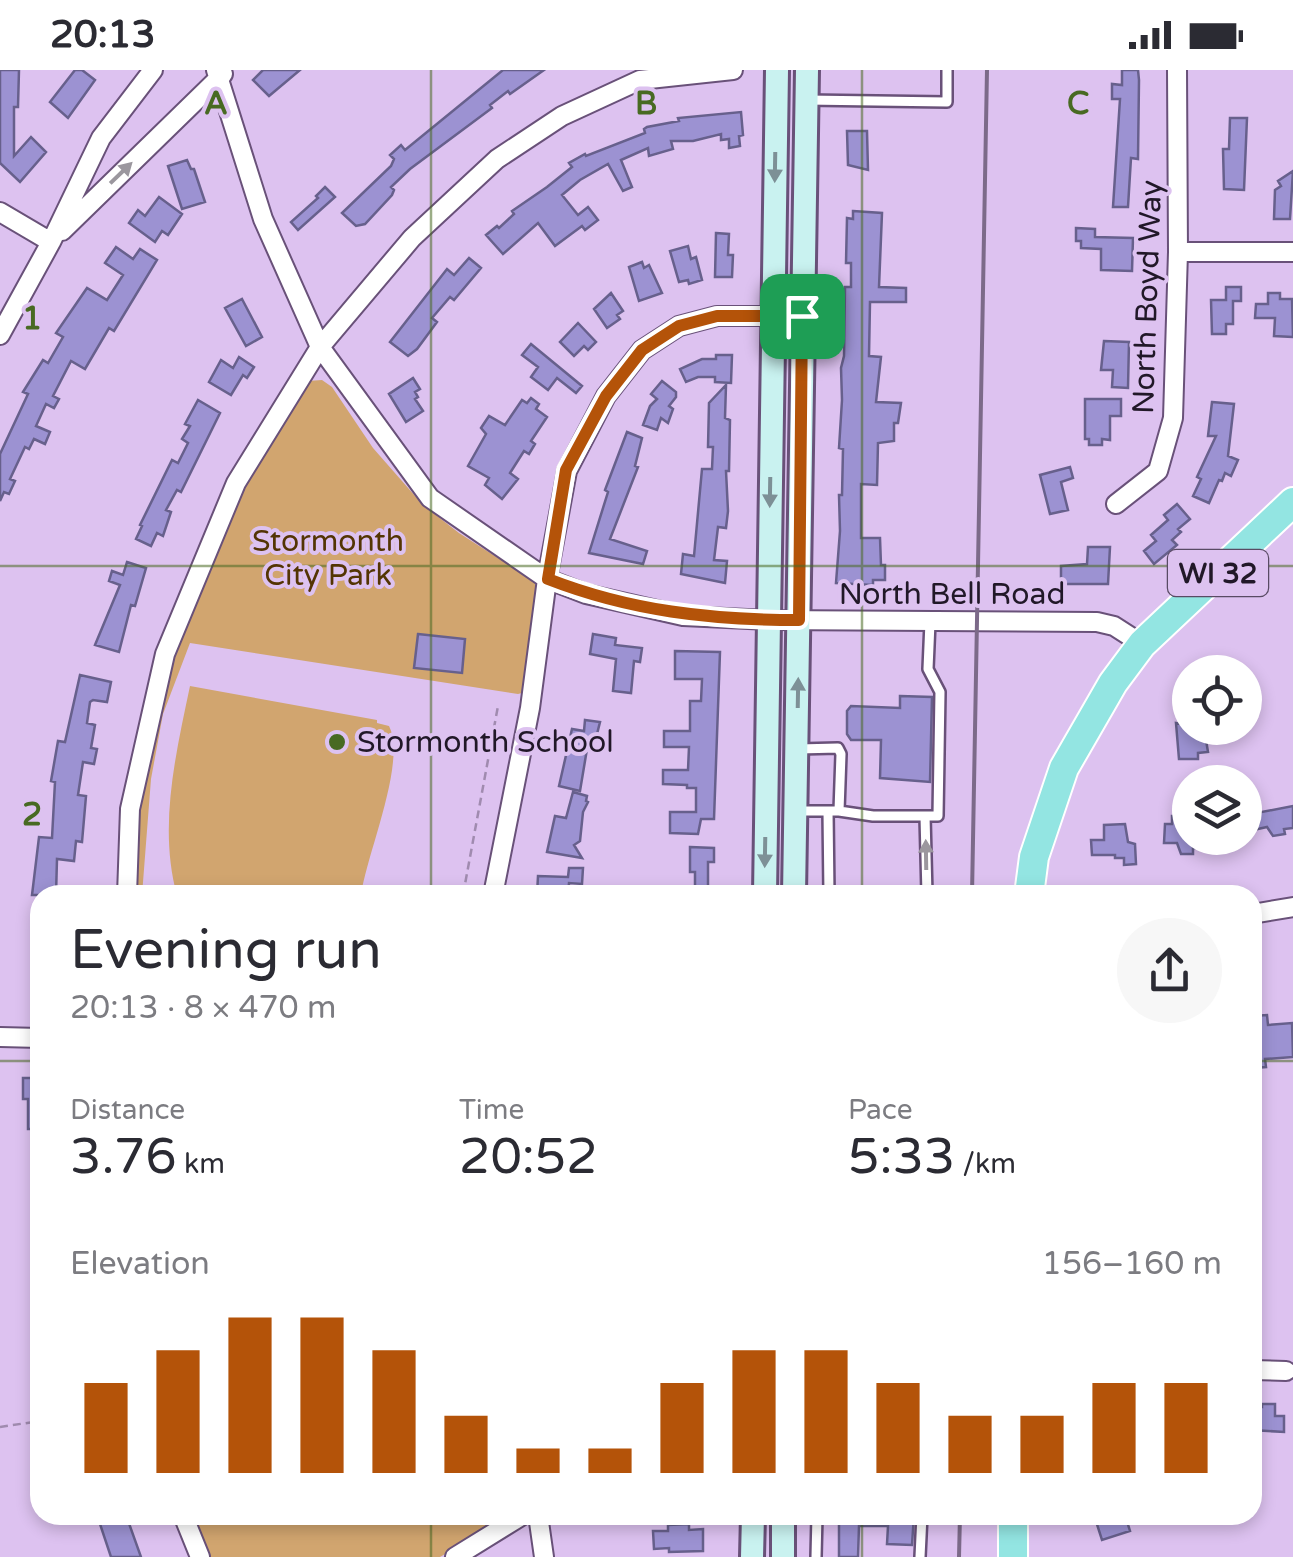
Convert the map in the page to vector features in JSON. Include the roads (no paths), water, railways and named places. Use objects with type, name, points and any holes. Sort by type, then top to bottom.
[{"type":"main road","name":"WI 32","points":[[1030,885],[1034,856],[1064,768],[1114,683],[1142,644],[1293,502]]},
{"type":"main road","points":[[1012,1557],[1013,1525]]},
{"type":"street","points":[[0,335],[52,242],[102,138],[153,70]]},
{"type":"street","points":[[127,885],[130,809],[165,654],[236,483],[320,347],[412,238],[514,148],[562,116],[640,80],[733,70]]},
{"type":"street","points":[[764,885],[777,70]]},
{"type":"street","points":[[794,885],[807,70]]},
{"type":"street","name":"North Boyd Way","points":[[1116,504],[1158,470],[1172,418],[1178,252],[1176,70]]},
{"type":"street","points":[[52,242],[220,73]]},
{"type":"street","name":"North Bell Road","points":[[220,73],[264,219],[320,347],[430,498],[548,579],[586,594],[683,616],[1097,622],[1114,626],[1142,644]]},
{"type":"street","points":[[0,212],[52,242]]},
{"type":"street","points":[[1178,252],[1293,252]]},
{"type":"street","points":[[495,885],[530,708],[566,470],[606,396],[642,350],[679,326],[717,316],[802,316]]},
{"type":"street","points":[[766,811],[796,812]]},
{"type":"street","points":[[1262,912],[1293,907]]},
{"type":"street","points":[[0,1037],[30,1038]]},
{"type":"street","points":[[1262,1370],[1286,1371]]},
{"type":"street","points":[[188,1525],[200,1557]]},
{"type":"street","points":[[455,1557],[507,1525]]},
{"type":"street","points":[[539,1525],[544,1557]]},
{"type":"street","points":[[752,1525],[752,1557]]},
{"type":"street","points":[[783,1525],[783,1557]]},
{"type":"lane","points":[[806,100],[946,102],[947,70]]},
{"type":"lane","points":[[796,812],[938,816],[940,692],[928,669],[930,622]]},
{"type":"lane","points":[[797,749],[838,748],[841,754],[830,885]]},
{"type":"lane","points":[[926,816],[926,885]]},
{"type":"lane","points":[[816,1557],[817,1525]]},
{"type":"lane","points":[[920,1557],[922,1525]]},
{"type":"railway","points":[[972,885],[987,70]]},
{"type":"railway","points":[[959,1557],[960,1525]]},
{"type":"place","name":"Stormonth School","points":[[337,742]]},
{"type":"park label","name":"Stormonth City Park","points":[[328,558]]}]
